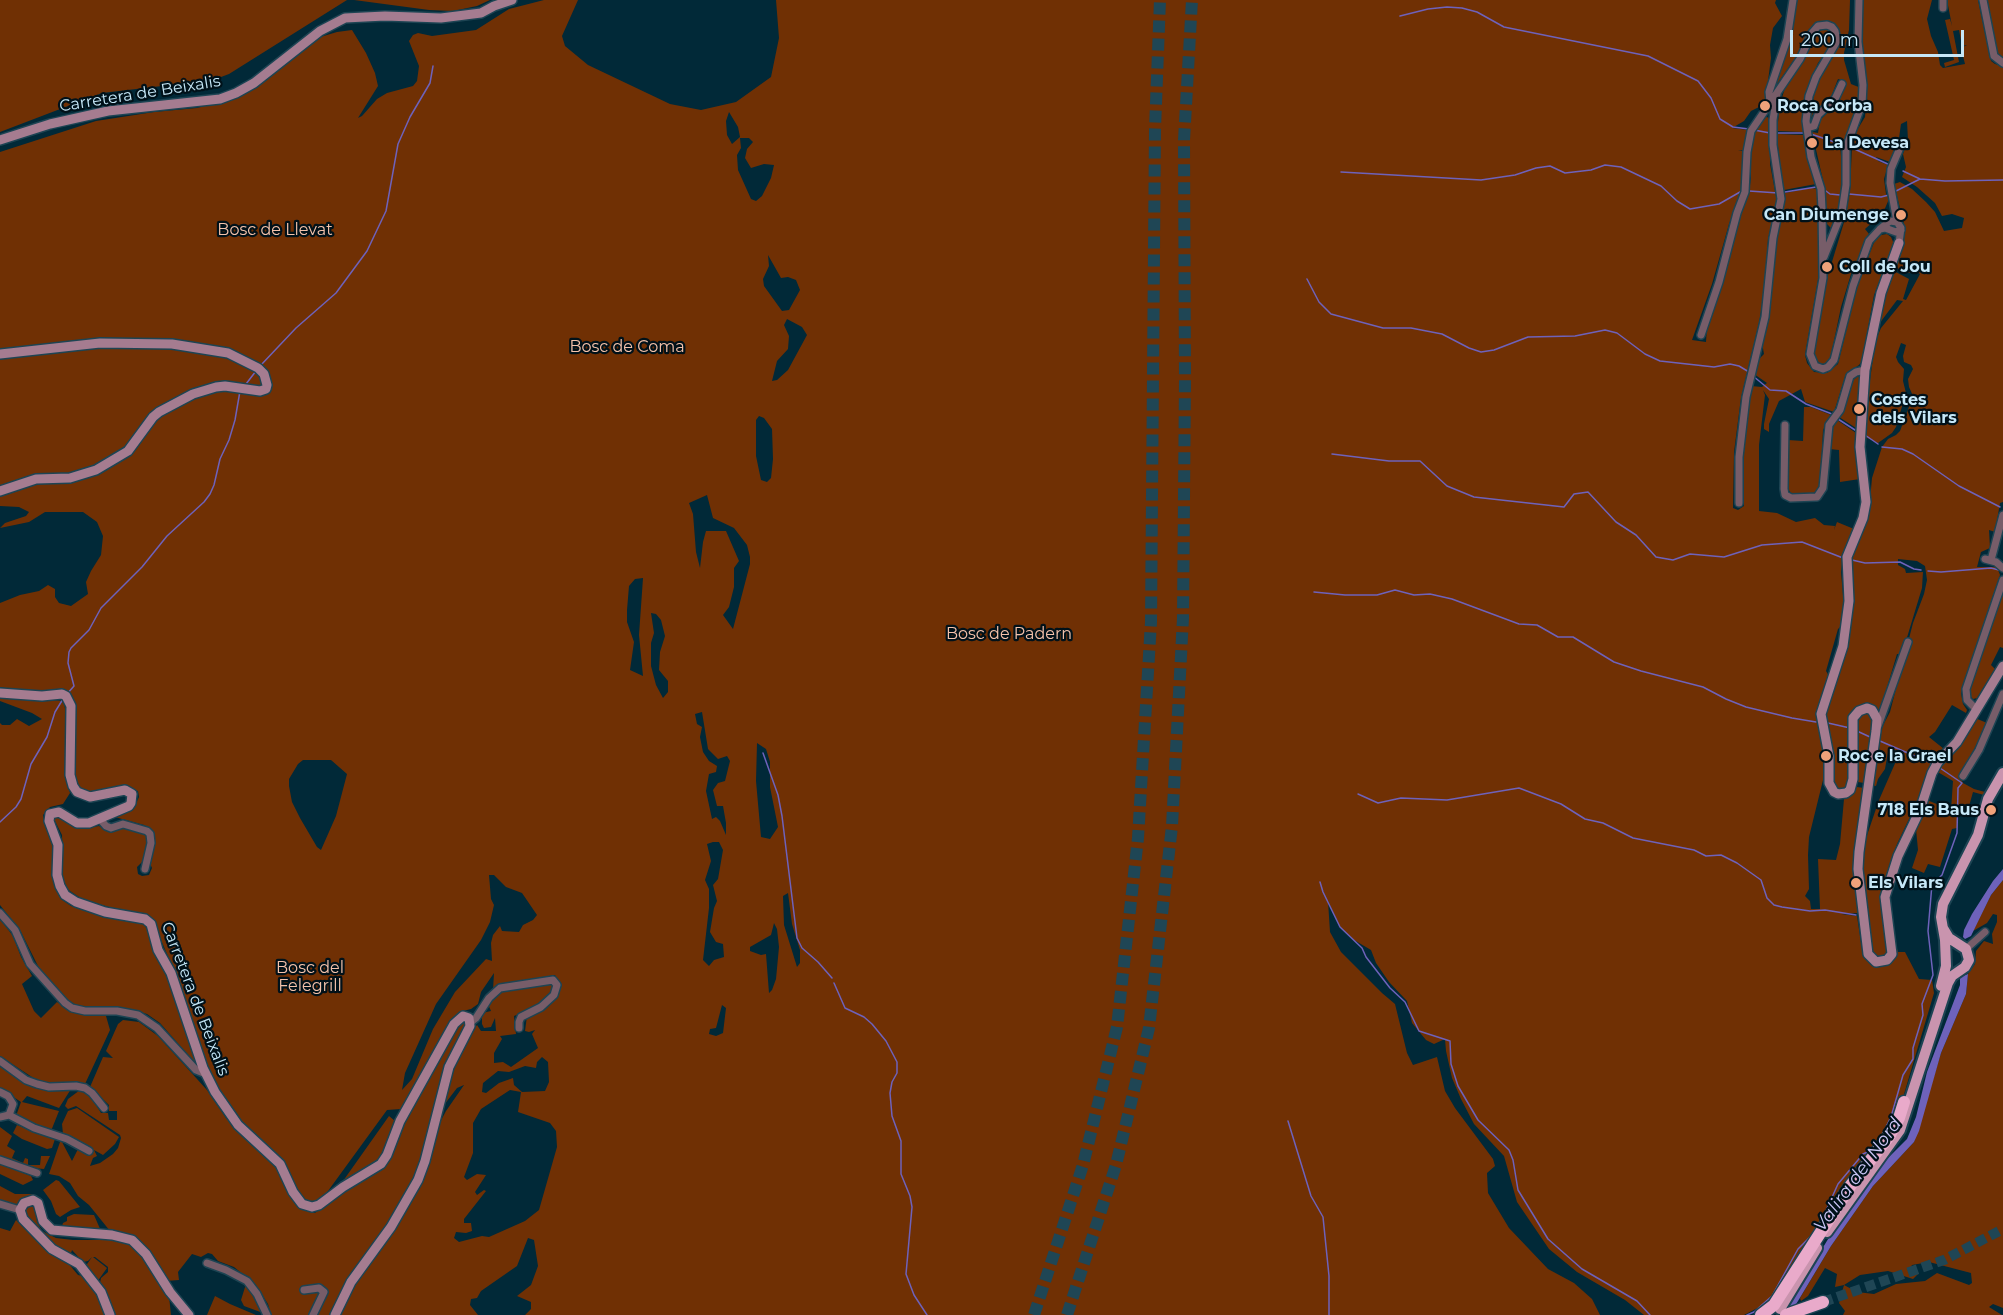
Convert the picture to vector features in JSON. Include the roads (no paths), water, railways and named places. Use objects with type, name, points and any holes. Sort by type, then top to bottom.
[{"type":"highway","points":[[1761,1315],[1774,1305],[1851,1185],[1890,1135],[1906,1103]]},
{"type":"highway","points":[[1781,1313],[1823,1302]]},
{"type":"main road","name":"Carretera de Beixalis","points":[[0,140],[50,124],[108,111],[220,99],[254,83],[320,32],[345,18],[385,16],[441,18],[481,13],[512,0]]},
{"type":"main road","points":[[1899,243],[1881,293],[1865,370],[1860,447],[1866,502],[1863,518],[1847,557],[1849,601],[1843,646],[1821,714],[1829,756],[1829,783],[1834,792],[1838,794],[1846,793],[1852,786],[1852,729],[1856,714],[1867,708],[1875,713],[1876,731],[1858,869],[1868,954],[1880,963],[1892,954],[1886,897],[1898,856],[1920,810],[1934,767],[1957,742],[2003,666]]},
{"type":"main road","points":[[0,354],[100,343],[172,344],[228,353],[258,368],[264,374],[267,385],[266,389],[260,391],[236,386],[203,390],[159,412],[128,452],[96,470],[70,478],[36,479],[0,491]]},
{"type":"main road","name":"Carretera de Beixalis","points":[[0,693],[42,696],[62,694],[68,698],[71,706],[69,775],[73,786],[77,792],[90,797],[125,790],[132,794],[129,806],[83,824],[59,812],[50,814],[48,821],[58,845],[57,875],[60,886],[65,895],[76,902],[105,912],[144,919],[151,924],[158,950],[171,973],[206,1074],[215,1092],[238,1125],[280,1164],[302,1204],[312,1207],[381,1164],[387,1155],[400,1121],[454,1024],[463,1016],[469,1018],[471,1022]]},
{"type":"main road","points":[[1942,991],[1946,957],[1941,912],[1946,896],[1978,835],[1991,792],[2003,773]]},
{"type":"main road","points":[[1781,1313],[1823,1238],[1900,1130],[1921,1043],[1942,991],[1950,979],[1969,960],[1964,948],[1949,938],[1943,928]]},
{"type":"main road","points":[[1962,969],[1950,967],[1946,957],[1951,947],[1964,948]]},
{"type":"main road","points":[[335,1315],[351,1282],[391,1227],[418,1180],[449,1067],[471,1022]]},
{"type":"main road","points":[[110,1315],[105,1300],[75,1260],[48,1245],[23,1219],[20,1210],[24,1203],[35,1201],[40,1207],[43,1221],[52,1230],[112,1235],[132,1240],[146,1254],[170,1292],[189,1315]]},
{"type":"street","points":[[1770,102],[1768,92],[1787,39],[1793,0]]},
{"type":"street","points":[[1823,259],[1842,212],[1846,185],[1847,146],[1860,111],[1863,95],[1858,42],[1859,0]]},
{"type":"street","points":[[1943,0],[1943,8]]},
{"type":"street","points":[[1983,0],[1995,56],[2003,63]]},
{"type":"street","points":[[1701,335],[1745,192],[1747,152],[1752,130],[1800,59],[1815,29],[1822,25],[1832,27],[1837,41],[1816,76],[1809,96],[1807,132],[1811,157],[1821,189],[1823,259],[1823,278],[1810,354],[1812,363],[1823,369],[1834,360],[1853,286],[1869,241],[1880,229],[1901,226],[1897,222],[1890,183],[1892,167],[1902,143]]},
{"type":"street","points":[[1807,132],[1814,126],[1821,112],[1835,99],[1842,84]]},
{"type":"street","points":[[1739,503],[1739,457],[1746,397],[1765,317],[1773,238],[1781,199],[1773,133],[1778,91]]},
{"type":"street","points":[[1762,112],[1773,120]]},
{"type":"street","points":[[1893,228],[1899,243]]},
{"type":"street","points":[[1785,425],[1785,495],[1791,498],[1817,497],[1823,488],[1828,425],[1840,410],[1850,376],[1865,370]]},
{"type":"street","points":[[2003,515],[1988,560],[2003,568]]},
{"type":"street","points":[[1976,709],[1967,700],[1966,689],[2003,580]]},
{"type":"street","points":[[1876,731],[1908,642]]},
{"type":"street","points":[[1963,776],[1979,750],[2003,694]]},
{"type":"street","points":[[100,819],[108,827],[123,824],[150,834],[151,843],[145,869]]},
{"type":"street","points":[[0,913],[15,930],[30,964],[65,1003],[72,1008],[85,1011],[117,1011],[138,1015],[157,1028],[196,1070],[206,1074]]},
{"type":"street","points":[[1964,948],[1985,932]]},
{"type":"street","points":[[471,1022],[489,998],[500,988],[549,980],[556,982],[557,989],[554,995],[541,1007],[521,1017],[519,1028]]},
{"type":"street","points":[[0,1061],[26,1080],[37,1084],[49,1087],[85,1088],[105,1108]]},
{"type":"street","points":[[0,1092],[11,1100],[13,1108],[9,1115]]},
{"type":"street","points":[[0,1117],[9,1115],[34,1128],[67,1139],[88,1151]]},
{"type":"street","points":[[0,1160],[37,1173]]},
{"type":"street","points":[[0,1204],[20,1210]]},
{"type":"street","points":[[207,1263],[247,1281],[257,1294],[267,1315]]},
{"type":"street","points":[[304,1290],[319,1288],[324,1292],[313,1315]]},
{"type":"waterway","points":[[1400,16],[1428,9],[1462,8],[1477,12],[1504,27],[1648,56],[1698,81],[1711,98],[1720,119],[1733,127],[1749,129]]},
{"type":"waterway","points":[[261,365],[296,328],[336,293],[367,251],[386,211],[398,144],[410,117],[430,83],[433,66]]},
{"type":"waterway","points":[[1754,130],[1770,133]]},
{"type":"waterway","points":[[1775,133],[1806,133]]},
{"type":"waterway","points":[[1811,134],[1843,145]]},
{"type":"waterway","points":[[1850,147],[1890,165]]},
{"type":"waterway","points":[[1341,172],[1481,180],[1515,175],[1550,166],[1565,173],[1591,170],[1605,165],[1621,167],[1661,186],[1677,201],[1690,209],[1719,204],[1740,192]]},
{"type":"waterway","points":[[1903,171],[1920,179],[2003,180]]},
{"type":"waterway","points":[[1896,191],[1920,179]]},
{"type":"waterway","points":[[1785,192],[1816,187]]},
{"type":"waterway","points":[[1749,191],[1778,193]]},
{"type":"waterway","points":[[1826,191],[1840,195]]},
{"type":"waterway","points":[[1849,194],[1881,197],[1889,195]]},
{"type":"waterway","points":[[1307,279],[1319,302],[1331,314],[1383,328],[1411,328],[1442,334],[1481,352],[1494,350],[1528,337],[1575,336],[1605,330],[1617,333],[1645,354],[1660,361],[1714,367],[1730,364],[1749,372]]},
{"type":"waterway","points":[[246,384],[256,371]]},
{"type":"waterway","points":[[1753,376],[1770,390],[1786,391],[1806,404],[1832,414]]},
{"type":"waterway","points":[[67,694],[74,686],[68,663],[71,648],[89,630],[101,608],[142,567],[167,536],[210,494],[235,420],[240,391]]},
{"type":"waterway","points":[[1838,419],[1855,430]]},
{"type":"waterway","points":[[1865,435],[1878,444]]},
{"type":"waterway","points":[[1882,447],[1902,449],[1913,454],[1959,486],[2000,507]]},
{"type":"waterway","points":[[1332,454],[1389,461],[1420,461],[1447,486],[1474,497],[1564,507],[1574,494],[1588,492],[1616,522],[1636,535],[1656,557],[1673,560],[1690,554],[1724,557],[1762,545],[1802,542],[1843,558]]},
{"type":"waterway","points":[[1852,560],[1865,563],[1900,562],[1921,570]]},
{"type":"waterway","points":[[1928,571],[1991,568],[1999,570]]},
{"type":"waterway","points":[[1314,592],[1377,595],[1395,590],[1414,595],[1430,594],[1452,599],[1519,624],[1537,625],[1558,637],[1573,637],[1614,662],[1703,687],[1746,707],[1816,722]]},
{"type":"waterway","points":[[0,822],[21,799],[31,764],[47,737],[55,712],[63,699]]},
{"type":"waterway","points":[[1828,723],[1850,728]]},
{"type":"waterway","points":[[1857,731],[1870,737]]},
{"type":"waterway","points":[[1880,741],[1931,763]]},
{"type":"waterway","points":[[763,753],[778,795],[782,816],[797,938],[802,948],[832,978]]},
{"type":"waterway","name":"Valira del Nord","points":[[1880,1139],[1891,1117],[1903,1075],[1913,1059],[1913,1048],[1923,1015],[1922,1004],[1933,975],[1928,931],[1932,884],[1942,875],[1957,833],[1958,788],[1962,783],[1940,768]]},
{"type":"waterway","points":[[1358,794],[1378,803],[1401,798],[1447,800],[1519,788],[1561,804],[1585,819],[1603,823],[1633,838],[1694,850],[1706,856],[1721,855],[1761,880],[1767,898],[1774,905],[1856,915]]},
{"type":"waterway","points":[[1320,882],[1340,927],[1362,948],[1366,957],[1390,988],[1405,1002],[1419,1031],[1450,1041],[1451,1064],[1458,1086],[1478,1120],[1509,1150],[1518,1190],[1548,1239],[1582,1269],[1637,1301],[1650,1315]]},
{"type":"waterway","points":[[834,983],[845,1008],[864,1017],[872,1024],[886,1041],[897,1062],[897,1073],[890,1093],[892,1116],[901,1141],[901,1174],[912,1207],[906,1274],[914,1295],[927,1315]]},
{"type":"waterway","points":[[1288,1121],[1311,1196],[1323,1217],[1329,1276],[1329,1315]]},
{"type":"waterway","name":"Valira del Nord","points":[[1823,1217],[1838,1184],[1863,1154],[1872,1150]]},
{"type":"waterway","points":[[1747,1315],[1754,1312],[1772,1296],[1798,1249],[1811,1236]]},
{"type":"tunnel","points":[[1034,1315],[1083,1165],[1117,1027],[1138,838],[1151,622],[1155,129],[1160,0]]},
{"type":"tunnel","points":[[1067,1315],[1116,1165],[1149,1028],[1172,826],[1183,618],[1184,140],[1192,0]]},
{"type":"tunnel","points":[[1823,1302],[1944,1260],[2003,1229]]},
{"type":"place","name":"Roca Corba","points":[[1765,106]]},
{"type":"place","name":"La Devesa","points":[[1812,143]]},
{"type":"place","name":"Can Diumenge","points":[[1901,215]]},
{"type":"place","name":"Coll de Jou","points":[[1827,267]]},
{"type":"place","name":"Costes dels Vilars","points":[[1859,409]]},
{"type":"place","name":"Roc e la Grael","points":[[1826,756]]},
{"type":"place","name":"718 Els Baus","points":[[1991,810]]},
{"type":"place","name":"Els Vilars","points":[[1856,883]]},
{"type":"park label","name":"Bosc de Llevat","points":[[275,230]]},
{"type":"park label","name":"Bosc de Coma","points":[[627,347]]},
{"type":"park label","name":"Bosc de Padern","points":[[1009,634]]},
{"type":"park label","name":"Bosc del Felegrill","points":[[310,977]]}]
